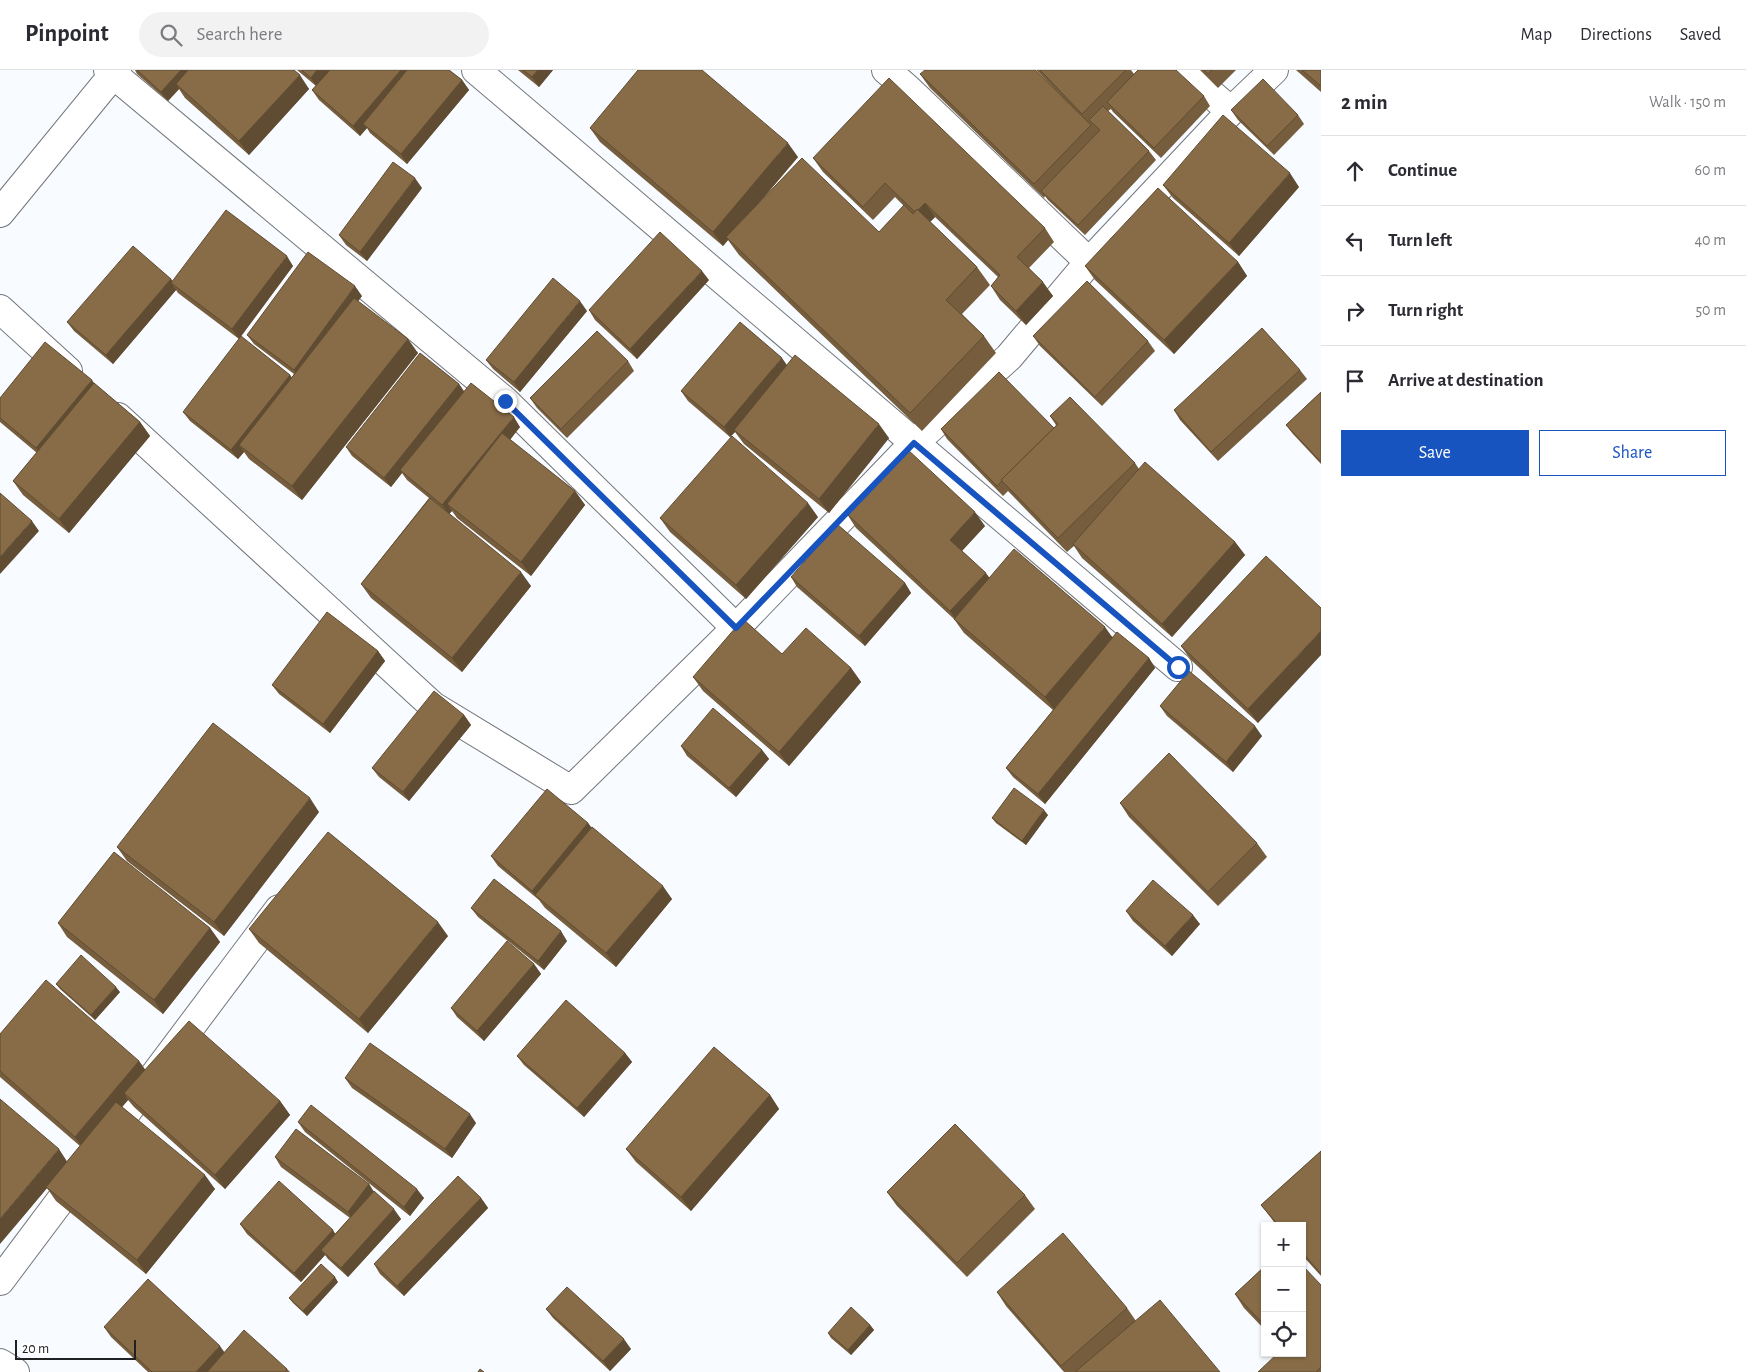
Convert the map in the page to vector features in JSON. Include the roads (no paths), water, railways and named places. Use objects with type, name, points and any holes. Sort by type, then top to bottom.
[{"type":"street","points":[[476,70],[1178,667]]},
{"type":"street","points":[[886,70],[1089,262]]},
{"type":"street","points":[[908,89],[929,70]]},
{"type":"street","points":[[1183,70],[1231,111]]},
{"type":"street","points":[[0,309],[432,706],[571,790],[736,628],[914,443],[1009,357],[1089,262],[1231,111],[1274,70]]},
{"type":"street","points":[[0,213],[113,71],[505,401],[736,628]]},
{"type":"street","points":[[0,1281],[296,885]]},
{"type":"street","points":[[0,1363],[14,1372]]}]
